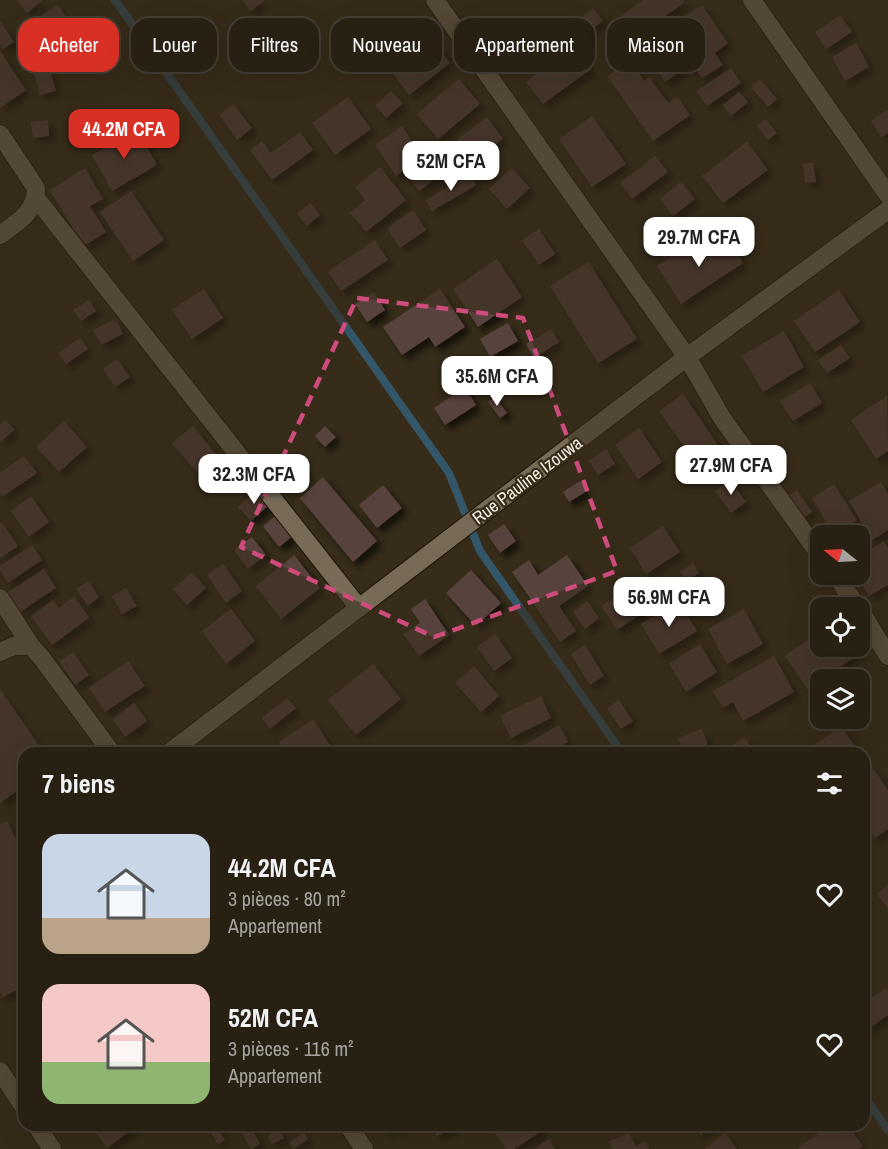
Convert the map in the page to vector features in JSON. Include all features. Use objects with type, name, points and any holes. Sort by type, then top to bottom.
[{"type":"street","points":[[435,0],[687,357],[723,418],[810,541]]},
{"type":"street","points":[[752,0],[888,195]]},
{"type":"street","points":[[0,134],[36,188],[36,198],[32,208],[0,235]]},
{"type":"street","points":[[36,198],[359,608]]},
{"type":"street","name":"Rue Pauline Izouwa","points":[[177,747],[687,357],[888,210]]},
{"type":"street","points":[[0,598],[31,646],[108,747]]},
{"type":"street","points":[[870,627],[888,656]]},
{"type":"street","points":[[0,652],[14,646],[31,646]]},
{"type":"street","points":[[0,1071],[18,1098]]},
{"type":"street","points":[[40,1131],[52,1149]]},
{"type":"street","points":[[352,1131],[364,1149]]},
{"type":"highlighted area","points":[[357,298],[523,318],[617,571],[434,637],[241,547]]},
{"type":"building","points":[[17,0],[43,0],[27,13]]},
{"type":"building","points":[[242,0],[265,0],[251,11]]},
{"type":"building","points":[[644,0],[683,0],[685,2],[662,18],[618,18]]},
{"type":"building","points":[[58,5],[67,18],[38,18]]},
{"type":"building","points":[[702,5],[728,43],[715,53],[723,65],[702,78],[698,72],[705,72],[705,18],[683,18]]},
{"type":"building","points":[[593,8],[603,21],[595,27],[595,18],[581,18]]},
{"type":"building","points":[[840,15],[852,32],[826,49],[815,32]]},
{"type":"building","points":[[0,21],[14,42],[3,49],[0,44]]},
{"type":"building","points":[[856,43],[869,67],[845,81],[832,57]]},
{"type":"building","points":[[0,51],[26,90],[0,108]]},
{"type":"building","points":[[442,52],[450,63],[442,69]]},
{"type":"building","points":[[731,68],[741,83],[707,106],[697,91]]},
{"type":"building","points":[[51,72],[56,91],[40,95],[34,73]]},
{"type":"building","points":[[392,72],[438,72],[409,95]]},
{"type":"building","points":[[587,72],[543,104],[526,82],[538,73]]},
{"type":"building","points":[[613,72],[638,72],[644,81],[649,77],[668,103],[677,97],[690,115],[653,141],[607,76]]},
{"type":"building","points":[[658,72],[679,72],[665,82]]},
{"type":"building","points":[[459,79],[480,104],[438,139],[417,114]]},
{"type":"building","points":[[760,79],[777,99],[768,107],[751,87]]},
{"type":"building","points":[[391,91],[403,103],[386,118],[375,105]]},
{"type":"building","points":[[739,92],[748,102],[731,116],[723,105]]},
{"type":"building","points":[[348,97],[371,129],[335,155],[312,123]]},
{"type":"building","points":[[233,104],[252,128],[237,140],[219,115]]},
{"type":"building","points":[[888,110],[888,133],[881,137],[871,121]]},
{"type":"building","points":[[592,116],[626,164],[592,187],[559,139]]},
{"type":"building","points":[[487,117],[503,139],[456,173],[441,152]]},
{"type":"building","points":[[765,119],[777,133],[768,140],[757,126]]},
{"type":"building","points":[[48,120],[49,136],[33,138],[31,122]]},
{"type":"building","points":[[402,126],[423,158],[396,176],[375,145]]},
{"type":"building","points":[[137,129],[157,165],[112,191],[92,155]]},
{"type":"building","points":[[300,132],[313,150],[272,180],[250,150],[262,141],[271,153]]},
{"type":"building","points":[[747,142],[768,170],[723,203],[702,176]]},
{"type":"building","points":[[655,156],[668,172],[632,199],[620,183]]},
{"type":"building","points":[[434,163],[442,174],[419,191],[411,180]]},
{"type":"building","points":[[813,163],[816,182],[805,183],[803,164]]},
{"type":"building","points":[[380,167],[406,200],[366,232],[350,213],[365,200],[355,187]]},
{"type":"building","points":[[85,168],[103,199],[90,206],[106,232],[84,246],[50,190]]},
{"type":"building","points":[[512,168],[530,188],[507,209],[489,189]]},
{"type":"building","points":[[470,174],[476,185],[432,211],[426,200]]},
{"type":"building","points":[[681,182],[695,199],[673,216],[660,199]]},
{"type":"building","points":[[131,191],[164,240],[133,261],[100,212]]},
{"type":"building","points":[[310,203],[320,215],[307,226],[297,214]]},
{"type":"building","points":[[413,210],[426,230],[400,248],[387,228]]},
{"type":"building","points":[[539,229],[555,254],[539,265],[522,240]]},
{"type":"building","points":[[725,234],[743,263],[681,304],[657,266],[693,243],[699,252]]},
{"type":"building","points":[[375,240],[388,260],[341,291],[328,271]]},
{"type":"building","points":[[497,259],[522,297],[478,327],[453,289]]},
{"type":"building","points":[[589,262],[637,339],[598,363],[550,286]]},
{"type":"building","points":[[204,289],[223,318],[192,339],[172,310]]},
{"type":"building","points":[[440,289],[465,327],[435,347],[429,337],[402,355],[383,327]]},
{"type":"building","points":[[839,290],[860,322],[815,352],[794,321]]},
{"type":"building","points":[[374,292],[385,310],[367,322],[355,304]]},
{"type":"building","points":[[89,300],[96,311],[81,321],[73,310]]},
{"type":"building","points":[[116,319],[123,334],[101,345],[93,330]]},
{"type":"building","points":[[508,323],[518,341],[490,357],[480,339]]},
{"type":"building","points":[[551,329],[559,342],[534,358],[526,344]]},
{"type":"building","points":[[784,331],[804,367],[763,392],[742,356]]},
{"type":"building","points":[[80,338],[88,349],[66,364],[58,353]]},
{"type":"building","points":[[841,345],[850,358],[827,373],[818,360]]},
{"type":"building","points":[[117,359],[130,377],[115,387],[103,369]]},
{"type":"building","points":[[810,383],[822,403],[793,421],[780,401]]},
{"type":"building","points":[[465,387],[476,405],[445,425],[434,408]]},
{"type":"building","points":[[683,394],[722,451],[699,468],[659,411]]},
{"type":"building","points":[[887,396],[888,451],[876,459],[851,420]]},
{"type":"building","points":[[495,397],[507,413],[500,418],[488,402]]},
{"type":"building","points":[[6,420],[14,430],[0,442],[0,425]]},
{"type":"building","points":[[64,421],[87,447],[59,472],[36,447]]},
{"type":"building","points":[[193,426],[219,458],[199,475],[172,443]]},
{"type":"building","points":[[325,426],[336,437],[325,447],[315,436]]},
{"type":"building","points":[[639,428],[662,462],[638,479],[615,445]]},
{"type":"building","points":[[606,449],[615,464],[598,475],[589,461]]},
{"type":"building","points":[[291,455],[307,475],[293,485],[278,466]]},
{"type":"building","points":[[24,456],[37,473],[3,496],[0,492],[0,473]]},
{"type":"building","points":[[323,477],[377,541],[353,562],[300,498]]},
{"type":"building","points":[[730,480],[746,502],[731,513],[715,491]]},
{"type":"building","points":[[580,481],[587,491],[569,502],[563,492]]},
{"type":"building","points":[[881,482],[888,494],[888,530],[872,540],[870,525],[863,525],[849,501]]},
{"type":"building","points":[[834,484],[857,520],[849,525],[828,525],[812,498]]},
{"type":"building","points":[[383,485],[402,508],[377,528],[359,505]]},
{"type":"building","points":[[258,489],[270,504],[251,521],[238,507]]},
{"type":"building","points":[[797,490],[812,512],[802,519],[788,497]]},
{"type":"building","points":[[31,496],[49,522],[29,537],[11,511]]},
{"type":"building","points":[[278,514],[294,535],[279,547],[263,526]]},
{"type":"building","points":[[2,522],[18,546],[0,558],[0,524]]},
{"type":"building","points":[[504,524],[516,541],[500,553],[488,535]]},
{"type":"building","points":[[663,526],[680,552],[646,574],[630,548]]},
{"type":"building","points":[[252,537],[266,555],[248,569],[234,550]]},
{"type":"building","points":[[884,541],[888,548],[888,585],[869,596],[862,585],[870,585],[870,550]]},
{"type":"building","points":[[32,545],[42,560],[8,583],[0,566]]},
{"type":"building","points":[[294,555],[320,588],[281,619],[256,586]]},
{"type":"building","points":[[567,555],[588,586],[559,606],[576,631],[560,642],[512,572],[529,560],[538,575]]},
{"type":"building","points":[[693,563],[699,573],[687,581],[680,572]]},
{"type":"building","points":[[223,564],[242,591],[226,603],[207,575]]},
{"type":"building","points":[[44,569],[56,588],[20,612],[7,593]]},
{"type":"building","points":[[471,570],[501,603],[476,626],[446,593]]},
{"type":"building","points":[[192,572],[206,588],[187,605],[173,589]]},
{"type":"building","points":[[88,581],[99,597],[88,606],[76,589]]},
{"type":"building","points":[[126,588],[137,606],[122,614],[112,596]]},
{"type":"building","points":[[628,588],[644,612],[617,630],[601,606]]},
{"type":"building","points":[[74,596],[89,618],[52,645],[31,616],[53,600],[59,608]]},
{"type":"building","points":[[425,599],[449,635],[419,656],[403,634],[420,623],[411,609]]},
{"type":"building","points":[[587,601],[599,618],[585,629],[573,612]]},
{"type":"building","points":[[679,602],[697,631],[659,654],[641,624]]},
{"type":"building","points":[[231,609],[255,641],[226,664],[202,631]]},
{"type":"building","points":[[744,609],[763,644],[727,664],[708,629]]},
{"type":"building","points":[[495,634],[512,658],[494,671],[477,647]]},
{"type":"building","points":[[810,638],[810,657],[854,657],[837,669],[810,669],[810,689],[808,690],[785,656]]},
{"type":"building","points":[[700,644],[717,672],[686,692],[669,664]]},
{"type":"building","points":[[585,645],[604,676],[590,685],[571,654]]},
{"type":"building","points":[[73,652],[89,675],[75,685],[59,661]]},
{"type":"building","points":[[774,656],[794,692],[743,721],[733,702],[723,708],[713,691]]},
{"type":"building","points":[[128,661],[145,686],[105,712],[89,688]]},
{"type":"building","points":[[373,664],[401,699],[356,735],[328,700]]},
{"type":"building","points":[[474,666],[499,696],[481,712],[455,683]]},
{"type":"building","points":[[0,689],[40,747],[18,747],[18,790],[0,803]]},
{"type":"building","points":[[541,696],[551,718],[511,738],[500,716]]},
{"type":"building","points":[[287,698],[296,708],[270,729],[262,718]]},
{"type":"building","points":[[619,700],[633,721],[621,729],[607,708]]},
{"type":"building","points":[[134,703],[147,721],[125,737],[113,719]]},
{"type":"building","points":[[313,719],[331,747],[282,747],[279,742]]},
{"type":"building","points":[[559,725],[568,742],[559,747],[521,747]]},
{"type":"building","points":[[702,729],[708,744],[700,747],[682,747],[678,738]]},
{"type":"building","points":[[837,729],[843,729],[856,747],[811,747]]},
{"type":"building","points":[[744,737],[752,747],[731,747]]},
{"type":"building","points":[[873,768],[888,790],[888,829],[875,838],[870,830],[870,770]]},
{"type":"building","points":[[7,821],[18,843],[18,989],[3,997],[0,991],[0,825]]},
{"type":"building","points":[[888,885],[888,909],[877,894]]},
{"type":"building","points":[[886,988],[888,1015],[870,1028],[870,999]]},
{"type":"building","points":[[94,1131],[130,1131],[107,1148]]},
{"type":"building","points":[[210,1131],[220,1131],[225,1140],[218,1144]]},
{"type":"building","points":[[241,1131],[253,1131],[260,1144],[251,1149]]},
{"type":"building","points":[[280,1131],[284,1138],[272,1144],[268,1136]]},
{"type":"building","points":[[434,1131],[449,1131],[436,1136]]},
{"type":"building","points":[[494,1131],[542,1131],[514,1149],[506,1149]]},
{"type":"building","points":[[821,1131],[852,1131],[863,1146],[859,1149],[797,1149]]},
{"type":"building","points":[[304,1132],[308,1139],[293,1149],[289,1143]]},
{"type":"building","points":[[629,1133],[636,1146],[645,1141],[649,1149],[613,1149],[609,1142]]},
{"type":"building","points":[[725,1133],[737,1149],[705,1149]]},
{"type":"building","points":[[549,1139],[555,1149],[537,1147]]},
{"type":"waterway","points":[[115,0],[449,473],[480,551],[618,747]]},
{"type":"waterway","points":[[870,1104],[888,1130]]}]
